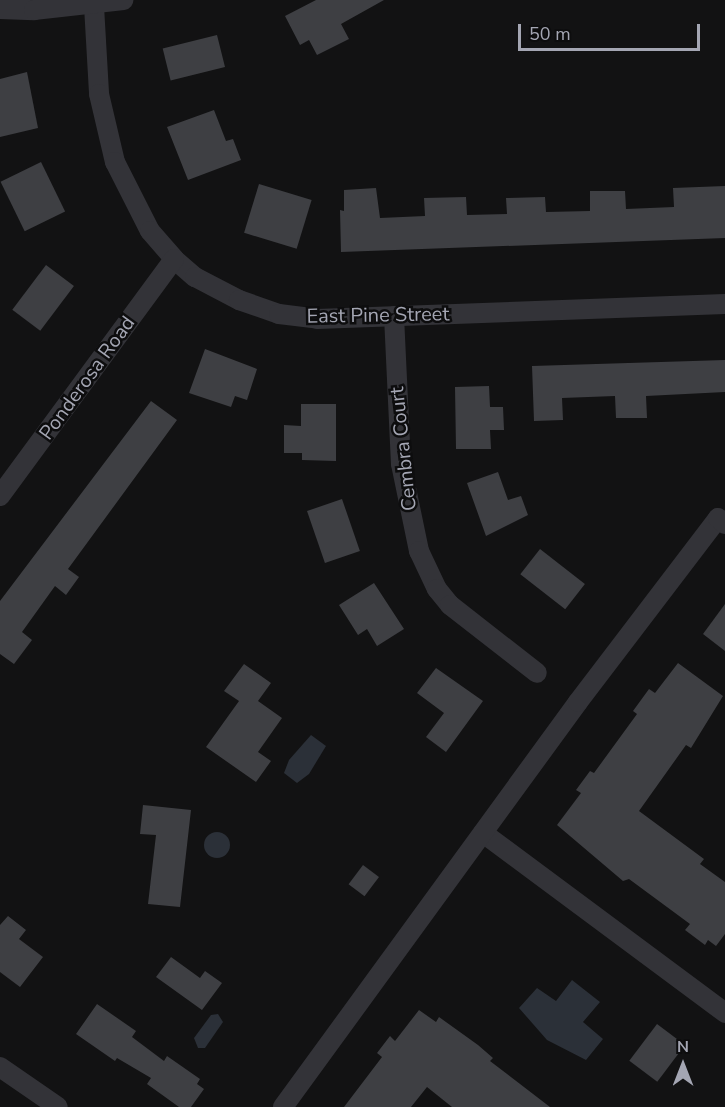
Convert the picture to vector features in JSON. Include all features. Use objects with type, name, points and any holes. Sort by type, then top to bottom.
[{"type":"street","points":[[0,9],[94,6],[123,0]]},
{"type":"street","name":"East Pine Street","points":[[94,6],[99,94],[115,162],[150,231],[174,259],[204,282],[279,314],[317,319],[725,304]]},
{"type":"street","name":"Ponderosa Road","points":[[0,496],[174,259]]},
{"type":"street","name":"Cembra Court","points":[[394,316],[401,464],[419,551],[437,589],[450,605],[537,673]]},
{"type":"street","points":[[283,1107],[483,833],[718,518],[725,524]]},
{"type":"street","points":[[483,833],[724,1009]]},
{"type":"street","points":[[0,1067],[58,1107]]},
{"type":"shaded area","points":[[311,735],[326,746],[309,774],[297,783],[284,773],[289,760]]},
{"type":"shaded area","points":[[217,832],[226,836],[230,845],[226,854],[217,858],[208,854],[204,845],[208,836]]},
{"type":"shaded area","points":[[572,980],[600,1002],[583,1022],[603,1039],[586,1060],[547,1040],[519,1008],[537,988],[556,1001]]},
{"type":"shaded area","points":[[218,1014],[223,1022],[205,1048],[198,1048],[194,1038],[211,1015]]},
{"type":"building","points":[[316,0],[384,0],[341,24],[349,39],[317,55],[309,40],[300,45],[285,16]]},
{"type":"building","points":[[217,35],[225,67],[171,81],[163,49]]},
{"type":"building","points":[[27,72],[38,128],[0,137],[0,79]]},
{"type":"building","points":[[214,110],[226,141],[233,139],[241,160],[188,180],[167,127]]},
{"type":"building","points":[[41,162],[65,211],[25,231],[1,182]]},
{"type":"building","points":[[259,184],[312,200],[297,249],[244,233]]},
{"type":"building","points":[[725,186],[725,238],[341,252],[340,210],[344,211],[344,190],[376,188],[380,218],[425,216],[424,198],[466,197],[467,215],[507,214],[506,198],[545,197],[546,212],[590,211],[590,191],[625,191],[626,209],[674,207],[673,188]]},
{"type":"building","points":[[46,265],[74,286],[40,331],[12,310]]},
{"type":"building","points":[[205,349],[257,369],[247,400],[235,396],[231,407],[189,393]]},
{"type":"building","points":[[725,360],[725,392],[646,396],[647,418],[616,418],[615,396],[562,398],[563,420],[534,421],[532,366]]},
{"type":"building","points":[[489,386],[490,407],[503,407],[504,430],[490,430],[491,449],[456,449],[455,387]]},
{"type":"building","points":[[151,401],[177,420],[68,569],[79,577],[66,595],[55,586],[22,632],[32,640],[14,664],[0,654],[0,601]]},
{"type":"building","points":[[301,404],[336,404],[336,461],[302,460],[302,453],[284,453],[284,425],[301,426]]},
{"type":"building","points":[[498,472],[508,500],[521,496],[528,515],[486,536],[467,483]]},
{"type":"building","points":[[342,499],[360,551],[325,563],[307,511]]},
{"type":"building","points":[[540,549],[585,584],[565,609],[520,574]]},
{"type":"building","points":[[374,583],[404,629],[377,646],[367,629],[358,635],[339,605]]},
{"type":"building","points":[[725,604],[725,651],[703,634]]},
{"type":"building","points":[[678,663],[723,696],[691,748],[686,745],[639,811],[704,859],[700,864],[725,882],[725,934],[716,946],[708,940],[705,945],[685,930],[690,924],[629,879],[623,881],[557,825],[581,793],[576,790],[590,771],[594,773],[637,714],[633,711],[649,689],[655,693]]},
{"type":"building","points":[[244,664],[271,683],[258,701],[282,718],[258,752],[271,761],[256,782],[206,747],[239,701],[224,691]]},
{"type":"building","points":[[436,668],[483,701],[446,752],[426,737],[444,713],[417,693]]},
{"type":"building","points":[[143,805],[191,810],[180,907],[148,904],[156,835],[140,834]]},
{"type":"building","points":[[363,865],[379,877],[365,896],[349,884]]},
{"type":"building","points":[[8,916],[26,930],[19,939],[43,957],[20,987],[0,972],[0,925]]},
{"type":"building","points":[[171,957],[200,978],[205,971],[222,983],[202,1010],[156,977]]},
{"type":"building","points":[[97,1004],[136,1031],[132,1037],[164,1061],[167,1056],[200,1079],[197,1084],[204,1089],[191,1107],[179,1107],[147,1084],[151,1078],[117,1058],[115,1061],[76,1034]]},
{"type":"building","points":[[419,1010],[436,1022],[439,1017],[478,1045],[493,1058],[490,1061],[550,1107],[452,1107],[427,1087],[411,1107],[344,1107],[382,1057],[377,1053],[390,1036],[395,1041]]},
{"type":"building","points":[[657,1024],[685,1045],[657,1082],[629,1061]]}]
